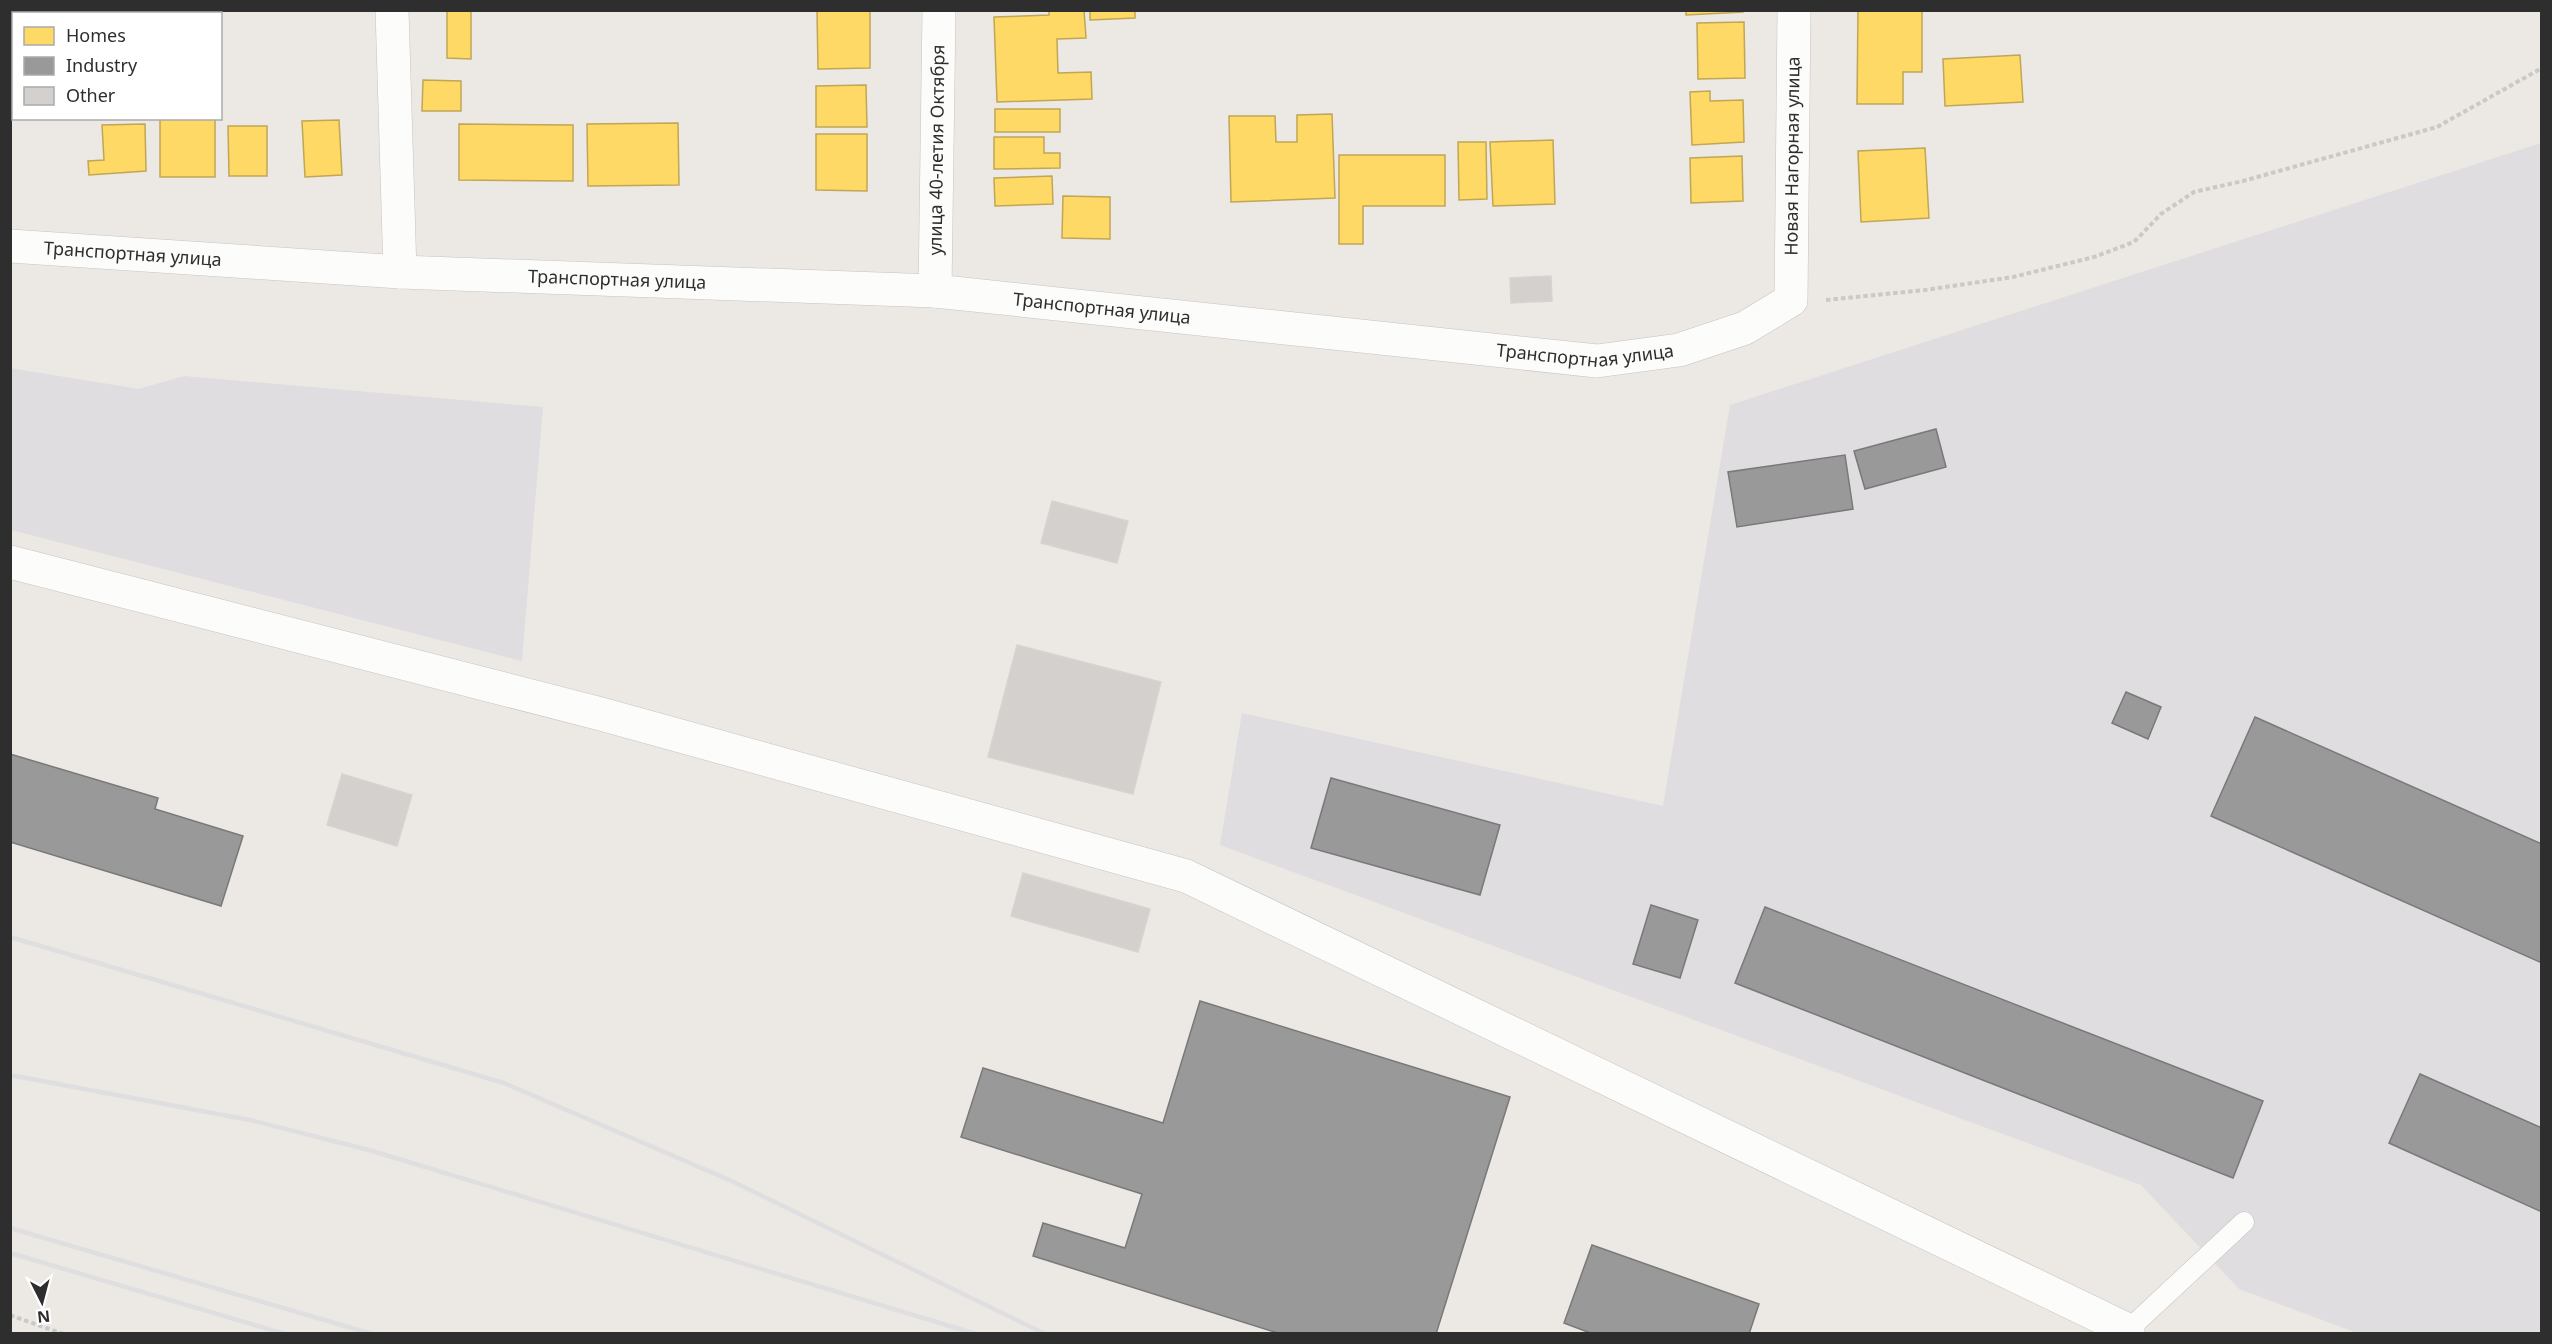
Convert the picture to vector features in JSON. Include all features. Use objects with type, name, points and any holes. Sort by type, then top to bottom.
[{"type":"street","points":[[392,10],[400,272]]},
{"type":"street","name":"улица 40-летия Октября","points":[[935,291],[939,10]]},
{"type":"street","name":"Новая Нагорная улица","points":[[1791,300],[1794,10]]},
{"type":"street","name":"Транспортная улица","points":[[10,246],[400,272],[935,291],[1597,361],[1679,350],[1745,328],[1791,300]]},
{"type":"street","points":[[10,562],[602,714],[1186,876],[2128,1330]]},
{"type":"lane","points":[[2128,1330],[2244,1222]]},
{"type":"path","points":[[1791,300],[1827,300],[1925,290],[2013,277],[2094,257],[2134,242],[2161,214],[2194,192],[2243,181],[2437,127],[2541,69]]},
{"type":"path","points":[[10,1315],[63,1334]]},
{"type":"shaded area","points":[[2541,143],[2541,1333],[2357,1333],[2239,1289],[2141,1185],[1220,845],[1242,713],[1663,806],[1730,405]]},
{"type":"shaded area","points":[[10,368],[139,389],[184,376],[543,407],[522,661],[11,530]]},
{"type":"building: Homes","points":[[447,10],[471,10],[471,59],[447,58]]},
{"type":"building: Homes","points":[[817,10],[870,10],[870,68],[818,69]]},
{"type":"building: Homes","points":[[1049,10],[1084,10],[1086,38],[1057,39],[1058,73],[1091,72],[1092,99],[997,102],[994,17],[1049,15]]},
{"type":"building: Homes","points":[[1090,10],[1135,10],[1135,18],[1090,20]]},
{"type":"building: Homes","points":[[1686,10],[1743,10],[1743,12],[1686,15]]},
{"type":"building: Homes","points":[[1858,10],[1922,10],[1922,72],[1903,72],[1903,104],[1857,104]]},
{"type":"building: Homes","points":[[1744,22],[1745,78],[1698,79],[1697,23]]},
{"type":"building: Homes","points":[[2020,55],[2023,102],[1945,106],[1943,59]]},
{"type":"building: Homes","points":[[423,80],[461,81],[461,111],[422,111]]},
{"type":"building: Homes","points":[[866,85],[867,127],[816,127],[816,86]]},
{"type":"building: Homes","points":[[1710,91],[1710,101],[1743,100],[1744,142],[1692,145],[1690,92]]},
{"type":"building: Homes","points":[[995,109],[1060,109],[1060,132],[995,132]]},
{"type":"building: Homes","points":[[1332,114],[1335,198],[1231,202],[1229,116],[1275,116],[1276,142],[1297,142],[1297,115]]},
{"type":"building: Homes","points":[[160,120],[215,120],[215,177],[160,177]]},
{"type":"building: Homes","points":[[339,120],[342,175],[305,177],[302,121]]},
{"type":"building: Homes","points":[[678,123],[679,185],[588,186],[587,124]]},
{"type":"building: Homes","points":[[145,124],[146,171],[89,175],[88,161],[104,160],[102,125]]},
{"type":"building: Homes","points":[[459,124],[573,125],[573,181],[459,180]]},
{"type":"building: Homes","points":[[228,126],[267,126],[267,176],[229,176]]},
{"type":"building: Homes","points":[[816,134],[867,134],[867,191],[816,190]]},
{"type":"building: Homes","points":[[994,137],[1044,137],[1044,153],[1060,153],[1060,168],[994,169]]},
{"type":"building: Homes","points":[[1553,140],[1555,204],[1493,206],[1490,142]]},
{"type":"building: Homes","points":[[1458,142],[1486,142],[1487,199],[1459,200]]},
{"type":"building: Homes","points":[[1925,148],[1929,218],[1861,222],[1858,151]]},
{"type":"building: Homes","points":[[1339,155],[1445,155],[1445,206],[1363,206],[1363,244],[1339,244]]},
{"type":"building: Homes","points":[[1742,156],[1743,201],[1691,203],[1690,158]]},
{"type":"building: Homes","points":[[1052,176],[1053,204],[995,206],[994,178]]},
{"type":"building: Homes","points":[[1063,196],[1110,197],[1110,239],[1062,238]]},
{"type":"building: Industry","points":[[1936,429],[1946,467],[1865,489],[1854,451]]},
{"type":"building: Industry","points":[[1845,455],[1853,509],[1737,527],[1728,472]]},
{"type":"building: Industry","points":[[2126,692],[2161,707],[2148,739],[2112,723]]},
{"type":"building: Industry","points":[[2255,717],[2542,844],[2542,963],[2211,816]]},
{"type":"building: Industry","points":[[10,754],[158,798],[155,809],[243,836],[221,906],[10,842]]},
{"type":"building: Industry","points":[[1331,778],[1500,825],[1480,895],[1311,848]]},
{"type":"building: Industry","points":[[1651,905],[1698,920],[1680,978],[1633,964]]},
{"type":"building: Industry","points":[[1765,907],[2263,1101],[2233,1178],[1735,983]]},
{"type":"building: Industry","points":[[1200,1001],[1510,1097],[1436,1334],[1281,1334],[1033,1256],[1043,1223],[1125,1248],[1142,1194],[961,1137],[983,1068],[1163,1123]]},
{"type":"building: Industry","points":[[2420,1074],[2542,1128],[2542,1212],[2389,1143]]},
{"type":"building: Industry","points":[[1592,1245],[1759,1304],[1749,1334],[1593,1334],[1564,1323]]},
{"type":"building: Other","points":[[1551,276],[1552,301],[1511,303],[1510,278]]},
{"type":"building: Other","points":[[1052,501],[1128,521],[1117,563],[1041,543]]},
{"type":"building: Other","points":[[1017,645],[1161,682],[1133,794],[988,757]]},
{"type":"building: Other","points":[[342,774],[412,795],[397,846],[327,825]]},
{"type":"building: Other","points":[[1023,873],[1150,909],[1138,952],[1011,916]]},
{"type":"railway","points":[[10,937],[504,1083],[734,1182],[1045,1334]]},
{"type":"railway","points":[[10,1075],[250,1120],[369,1150],[976,1334]]},
{"type":"railway","points":[[10,1228],[372,1334]]},
{"type":"railway","points":[[10,1253],[285,1334]]}]
